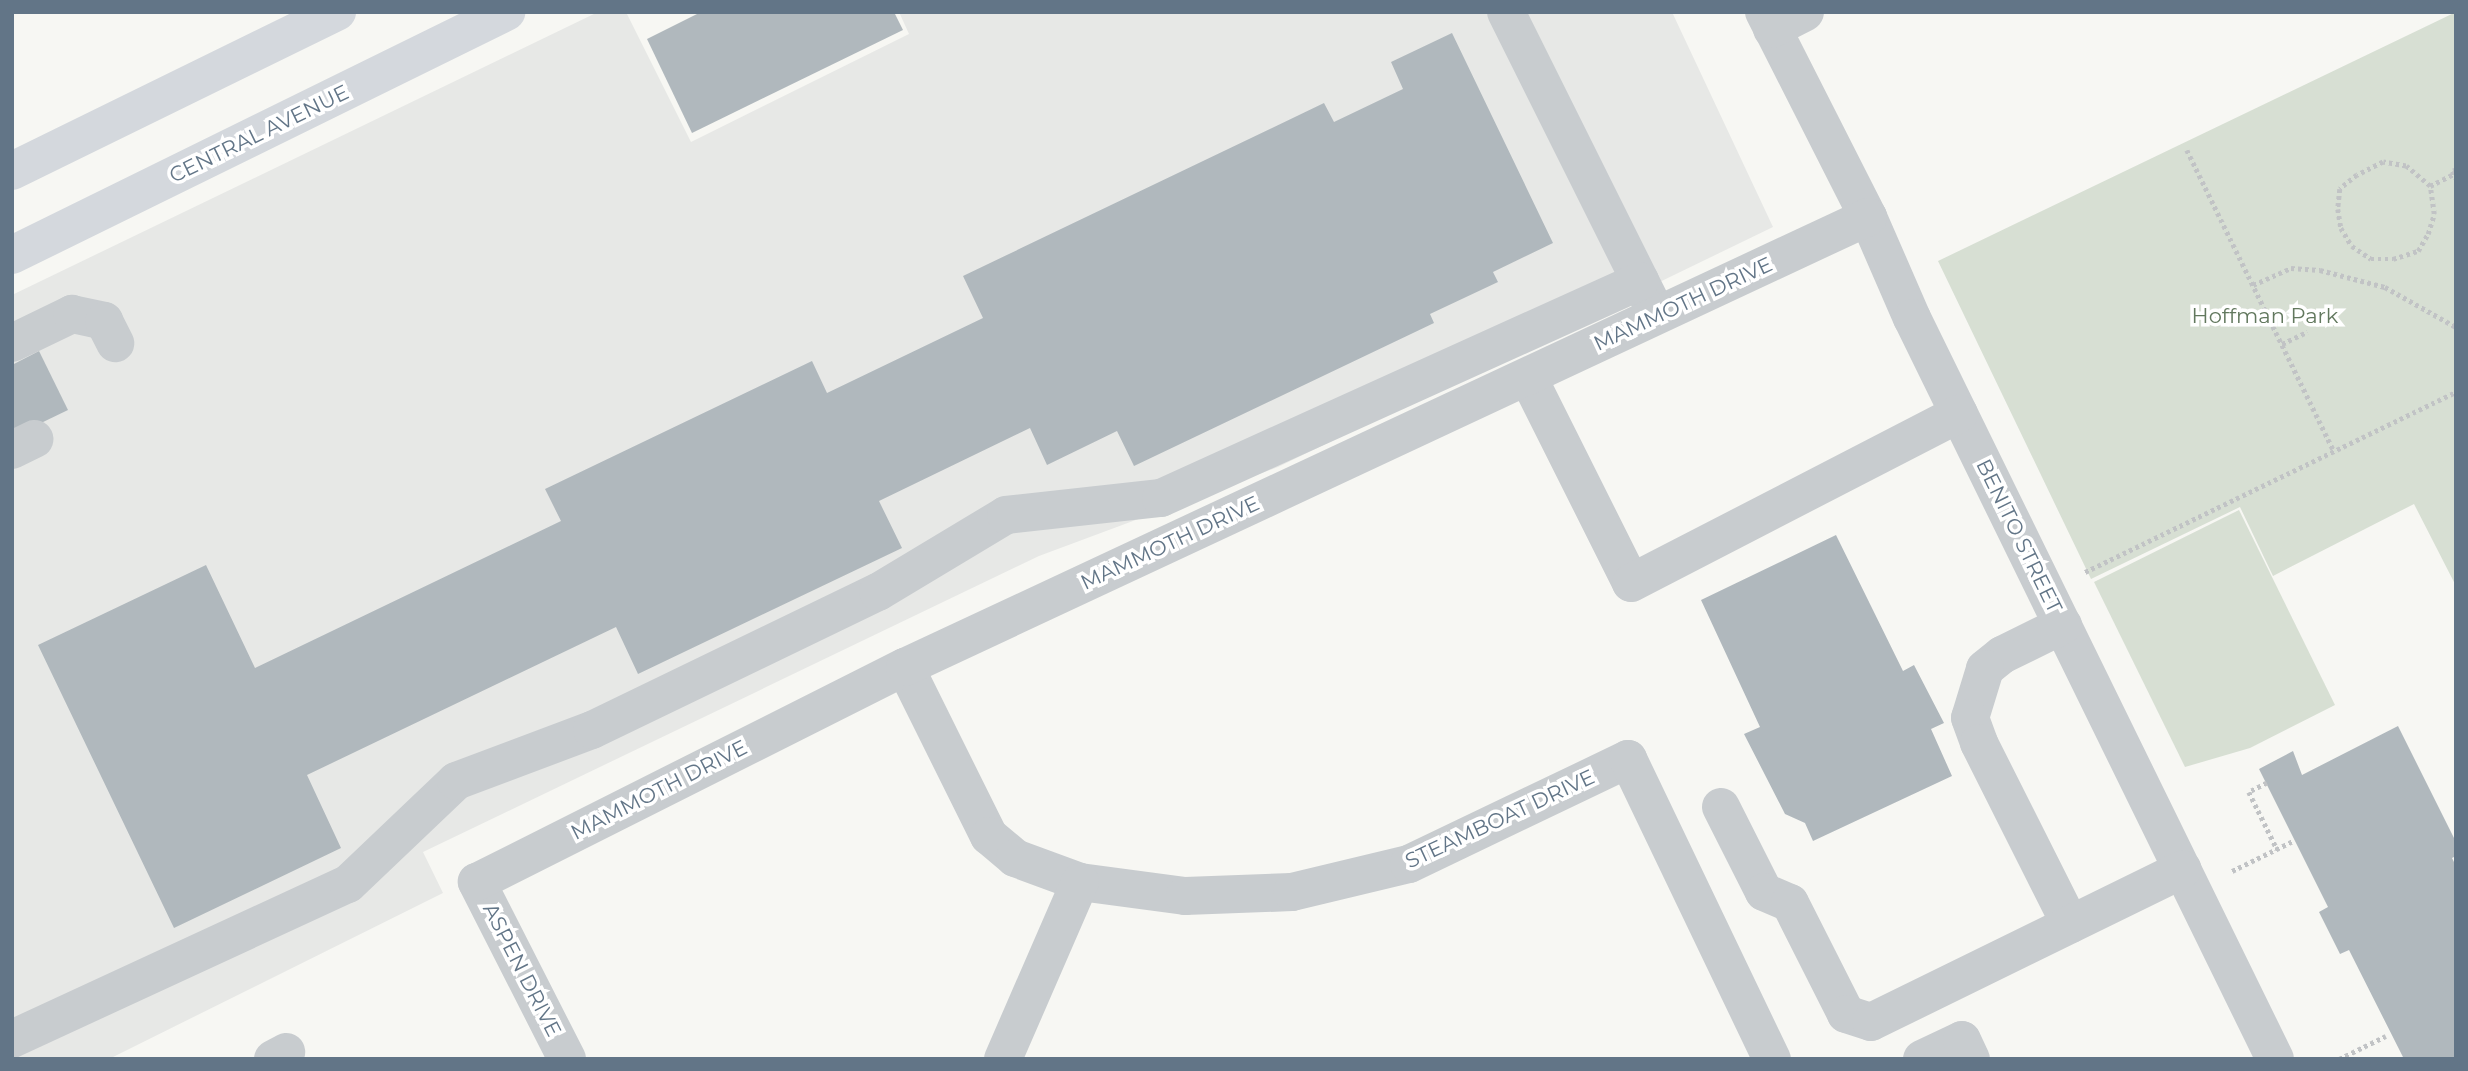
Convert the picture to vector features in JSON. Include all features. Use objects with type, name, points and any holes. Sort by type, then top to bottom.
[{"type":"main road","points":[[12,171],[337,12]]},
{"type":"main road","name":"CENTRAL AVENUE","points":[[12,255],[506,12]]},
{"type":"street","points":[[1506,12],[1657,316]]},
{"type":"street","points":[[1768,21],[1805,12]]},
{"type":"street","name":"BENITO STREET","points":[[1768,21],[1868,217],[1959,414],[2275,1059]]},
{"type":"street","name":"MAMMOTH DRIVE","points":[[477,882],[905,667],[1868,217]]},
{"type":"street","points":[[12,1039],[348,884],[456,781],[592,730],[878,592],[1006,515],[1161,498],[1640,281]]},
{"type":"street","points":[[12,343],[72,314],[104,321],[115,343]]},
{"type":"street","points":[[1528,377],[1631,583],[1959,414]]},
{"type":"street","points":[[2063,625],[2002,655],[1985,669],[1970,718],[1979,743],[2070,924]]},
{"type":"street","name":"STEAMBOAT DRIVE","points":[[905,667],[989,836],[1015,858],[1080,882],[1185,896],[1292,892],[1409,864],[1628,759],[1772,1059]]},
{"type":"street","points":[[1721,807],[1764,892],[1790,903],[1846,1014],[1871,1022],[2183,869]]},
{"type":"street","name":"ASPEN DRIVE","points":[[477,882],[567,1059]]},
{"type":"street","points":[[1003,1059],[1080,882]]},
{"type":"street","points":[[1922,1059],[1966,1050]]},
{"type":"path","points":[[2188,150],[2334,451]]},
{"type":"path","points":[[2383,162],[2406,166],[2430,186],[2434,214],[2428,234],[2418,251],[2393,259],[2371,259],[2352,246],[2341,228],[2338,208],[2340,189],[2357,175],[2383,162]]},
{"type":"path","points":[[2430,186],[2455,174]]},
{"type":"path","points":[[2253,285],[2291,268],[2320,270],[2385,287],[2456,327]]},
{"type":"path","points":[[2282,344],[2307,332]]},
{"type":"path","points":[[2085,572],[2456,392]]},
{"type":"path","points":[[2267,783],[2249,792],[2277,849]]},
{"type":"path","points":[[2232,871],[2295,840]]},
{"type":"path","points":[[2339,1059],[2386,1036]]},
{"type":"shaded area","points":[[598,12],[626,12],[691,142],[909,34],[899,12],[1672,12],[1773,227],[1278,467],[1039,556],[423,852],[443,893],[109,1059],[12,1059],[12,295]]},
{"type":"green space","name":"Hoffman Park","points":[[2456,12],[2456,586],[2414,504],[2273,576],[2240,507],[2091,579],[1938,261]]},
{"type":"green space","points":[[2239,510],[2335,705],[2250,748],[2185,767],[2094,582]]},
{"type":"building","points":[[701,12],[894,12],[903,30],[692,133],[647,39]]},
{"type":"building","points":[[1452,33],[1553,243],[1493,272],[1498,282],[1430,314],[1434,323],[1134,466],[1117,431],[1047,465],[1030,428],[879,501],[902,548],[638,674],[616,627],[307,775],[341,848],[174,928],[38,645],[206,565],[255,668],[561,521],[545,489],[812,361],[827,393],[983,318],[963,276],[1324,103],[1334,122],[1403,89],[1391,62]]},
{"type":"building","points":[[39,351],[68,410],[12,437],[12,365]]},
{"type":"building","points":[[1836,535],[1903,671],[1914,665],[1944,723],[1931,729],[1952,776],[1813,841],[1805,823],[1785,814],[1744,734],[1760,727],[1701,600]]},
{"type":"building","points":[[2398,726],[2456,842],[2456,856],[2452,858],[2456,866],[2456,1059],[2404,1059],[2349,950],[2340,954],[2319,912],[2328,907],[2259,769],[2293,751],[2302,775]]}]
